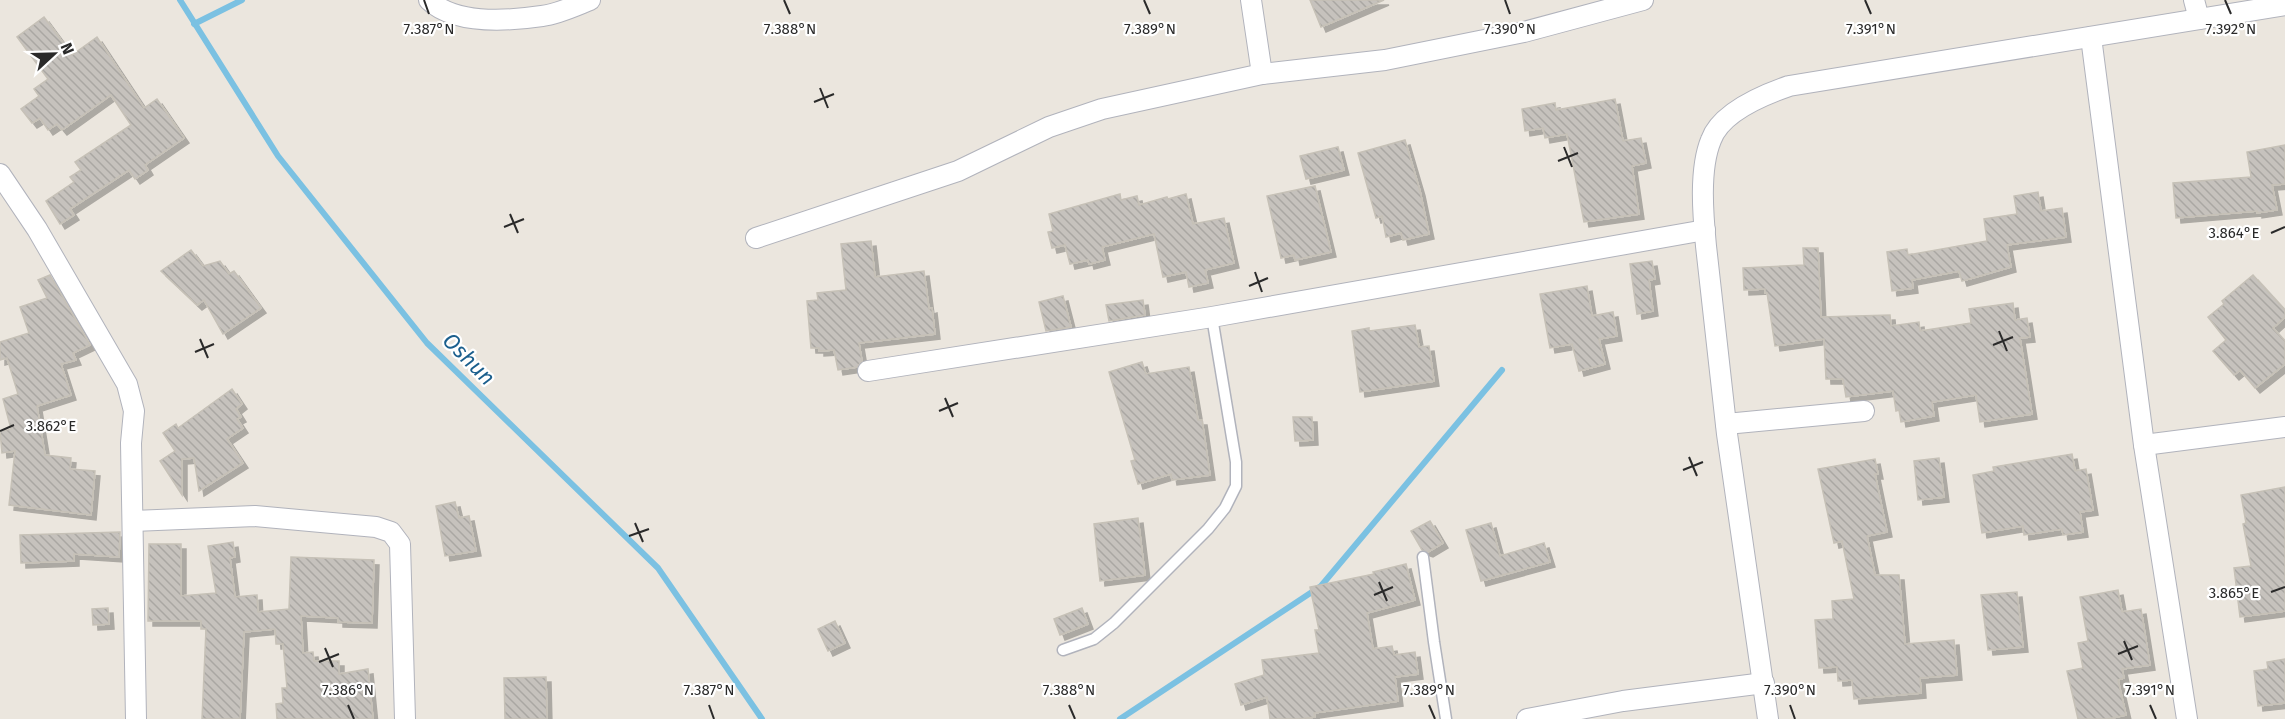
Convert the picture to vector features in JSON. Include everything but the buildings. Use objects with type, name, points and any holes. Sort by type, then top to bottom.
[{"type":"street","points":[[429,0],[459,16],[486,19],[543,16],[590,0]]},
{"type":"street","points":[[1251,0],[1262,74]]},
{"type":"street","points":[[756,238],[958,171],[1049,127],[1102,109],[1262,74],[1408,55],[1524,32],[1643,0]]},
{"type":"street","points":[[1768,719],[1726,424],[1703,215],[1706,161],[1711,138],[1734,112],[1767,93],[1789,86],[2091,37],[2197,10],[2285,5]]},
{"type":"street","points":[[2091,37],[2144,445],[2187,719]]},
{"type":"street","points":[[0,174],[37,229],[127,384],[134,411],[131,443],[136,719]]},
{"type":"street","points":[[868,371],[1212,317],[1705,230]]},
{"type":"street","points":[[1726,424],[1864,411]]},
{"type":"street","points":[[2144,445],[2285,427]]},
{"type":"street","points":[[134,521],[255,516],[364,526],[386,529],[391,532],[400,544],[405,719]]},
{"type":"street","points":[[1527,719],[1623,701],[1764,683]]},
{"type":"lane","points":[[1063,650],[1094,639],[1114,623],[1208,529],[1225,508],[1236,486],[1236,462],[1212,317]]},
{"type":"lane","points":[[1423,557],[1446,719]]},
{"type":"waterway","name":"Oshun","points":[[180,0],[278,156],[427,343],[658,568],[762,719]]},
{"type":"waterway","points":[[194,24],[242,0]]},
{"type":"waterway","points":[[1120,719],[1321,586],[1502,370]]}]
